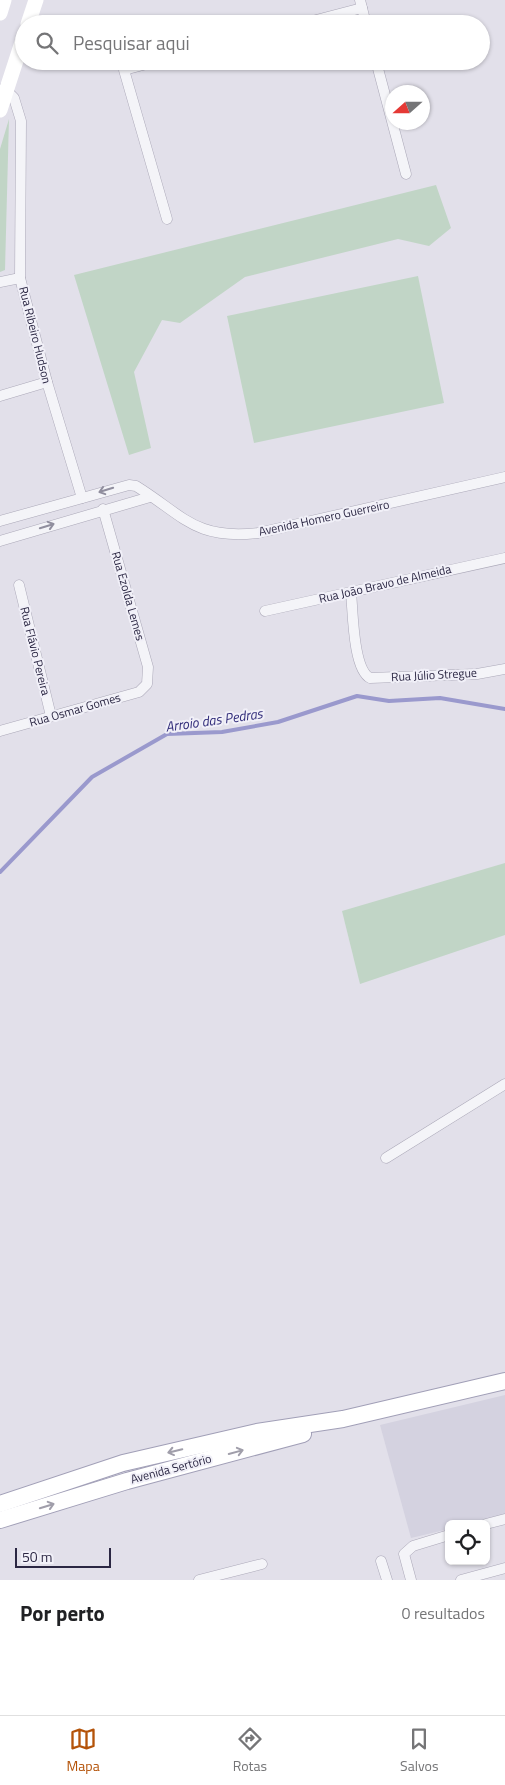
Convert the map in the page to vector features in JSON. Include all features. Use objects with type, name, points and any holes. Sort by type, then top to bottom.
[{"type":"main road","name":"Avenida Sertório","points":[[0,1504],[123,1463],[257,1432],[343,1419],[505,1380]]},
{"type":"main road","name":"Avenida Sertório","points":[[0,1520],[127,1481],[302,1434],[343,1419]]},
{"type":"street","points":[[0,13],[4,0]]},
{"type":"street","points":[[31,15],[36,0]]},
{"type":"street","points":[[328,15],[361,4]]},
{"type":"street","points":[[0,110],[3,87],[15,58]]},
{"type":"street","points":[[124,70],[167,219]]},
{"type":"street","points":[[378,70],[406,174]]},
{"type":"street","name":"Rua Ribeiro Hudson","points":[[3,87],[14,98],[21,121],[20,278],[47,382],[82,498]]},
{"type":"street","points":[[0,282],[20,278]]},
{"type":"street","points":[[0,396],[47,382]]},
{"type":"street","name":"Avenida Homero Guerreiro","points":[[0,521],[129,484],[136,486],[201,529],[218,534],[239,535],[258,533],[505,478]]},
{"type":"street","points":[[0,540],[150,497]]},
{"type":"street","name":"Rua Ezolda Lemes","points":[[103,509],[148,667],[147,684]]},
{"type":"street","name":"Rua João Bravo de Almeida","points":[[265,611],[505,558]]},
{"type":"street","name":"Rua Flávio Pereira","points":[[19,585],[51,716]]},
{"type":"street","name":"Rua Júlio Stregue","points":[[351,592],[359,664],[364,675],[370,678],[477,674],[505,668]]},
{"type":"street","name":"Rua Osmar Gomes","points":[[0,730],[138,692],[147,684]]},
{"type":"street","points":[[386,1158],[505,1084]]},
{"type":"street","points":[[490,1523],[505,1519]]},
{"type":"street","points":[[412,1580],[404,1554],[413,1546],[445,1536]]},
{"type":"street","points":[[381,1561],[387,1580]]},
{"type":"street","points":[[199,1580],[262,1564]]},
{"type":"street","points":[[461,1580],[505,1568]]},
{"type":"shaded area","points":[[505,1395],[505,1515],[484,1520],[445,1520],[445,1530],[411,1538],[380,1425]]},
{"type":"green space","points":[[9,119],[5,270],[0,272],[0,149]]},
{"type":"green space","points":[[436,185],[451,228],[429,246],[398,239],[245,277],[180,323],[162,320],[134,372],[151,448],[129,455],[74,275]]},
{"type":"green space","points":[[418,276],[444,403],[254,443],[227,316]]},
{"type":"green space","points":[[505,863],[505,935],[360,984],[342,911]]},
{"type":"waterway","name":"Arroio das Pedras","points":[[0,872],[92,777],[167,734],[222,732],[278,722],[357,696],[389,701],[440,698],[505,709]]}]
